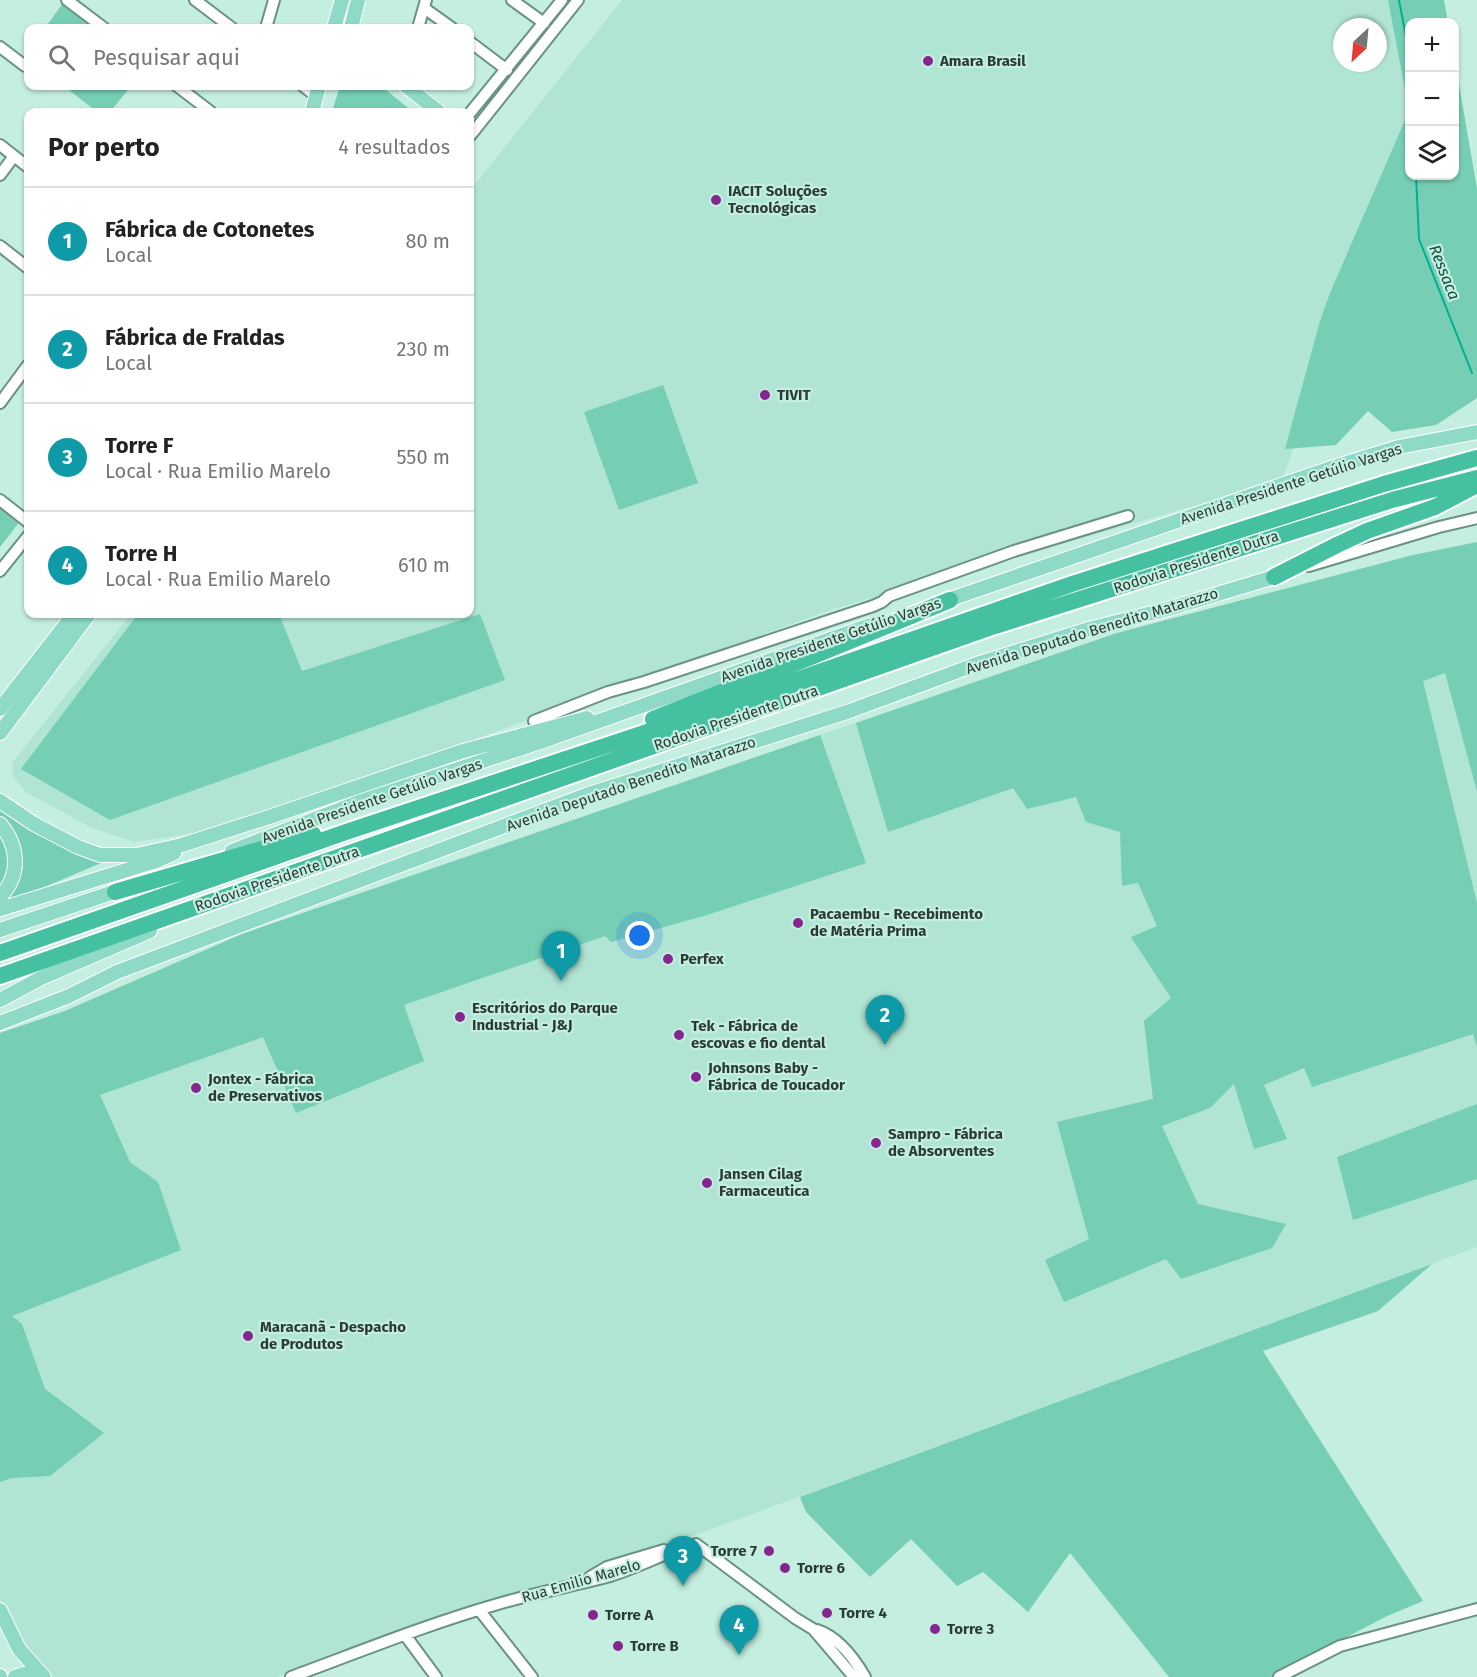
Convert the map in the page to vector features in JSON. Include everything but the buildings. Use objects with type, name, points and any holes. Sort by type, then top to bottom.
[{"type":"highway","name":"Rodovia Presidente Dutra","points":[[0,953],[1072,584],[1394,480],[1477,458]]},
{"type":"highway","name":"Rodovia Presidente Dutra","points":[[0,976],[989,628],[1392,500],[1477,478]]},
{"type":"highway","points":[[1274,577],[1367,531],[1435,507],[1477,485]]},
{"type":"highway","points":[[559,760],[651,719],[950,600]]},
{"type":"highway","points":[[115,892],[305,836],[381,820]]},
{"type":"highway","points":[[0,944],[44,938]]},
{"type":"main road","points":[[335,24],[342,0]]},
{"type":"main road","points":[[352,24],[358,0]]},
{"type":"main road","points":[[313,108],[319,90]]},
{"type":"main road","points":[[411,90],[435,108]]},
{"type":"main road","name":"Avenida Presidente Getúlio Vargas","points":[[115,892],[190,867],[359,802],[618,715],[846,633],[950,600],[1349,463],[1399,447],[1477,432]]},
{"type":"main road","name":"Avenida Deputado Benedito Matarazzo","points":[[0,1023],[69,996],[117,972],[586,795],[847,712],[977,664],[1089,629],[1168,609],[1274,577]]},
{"type":"main road","points":[[0,709],[71,618]]},
{"type":"main road","points":[[0,733],[85,618]]},
{"type":"main road","points":[[0,801],[34,824],[78,847],[100,855],[137,855],[182,845],[463,751],[594,716],[618,715]]},
{"type":"main road","points":[[0,824],[13,847],[16,868],[0,897]]},
{"type":"main road","points":[[0,909],[156,861],[233,827]]},
{"type":"main road","points":[[0,1000],[41,978],[146,933],[260,892],[326,862]]},
{"type":"main road","points":[[0,930],[115,892]]},
{"type":"main road","points":[[0,1610],[19,1649],[44,1677]]},
{"type":"main road","points":[[15,1677],[24,1674],[38,1677]]},
{"type":"street","points":[[67,0],[99,24]]},
{"type":"street","points":[[267,24],[274,0]]},
{"type":"street","points":[[512,0],[544,24]]},
{"type":"street","points":[[474,108],[562,0]]},
{"type":"street","points":[[474,131],[578,0]]},
{"type":"street","points":[[201,2],[227,24]]},
{"type":"street","points":[[419,24],[425,4],[448,24]]},
{"type":"street","points":[[474,45],[507,70]]},
{"type":"street","points":[[0,47],[24,65]]},
{"type":"street","points":[[187,90],[207,108]]},
{"type":"street","points":[[0,145],[24,164]]},
{"type":"street","points":[[0,175],[14,156]]},
{"type":"street","points":[[0,246],[24,265]]},
{"type":"street","points":[[0,403],[24,370]]},
{"type":"street","points":[[0,500],[24,519]]},
{"type":"street","points":[[534,721],[608,692],[873,606],[889,596],[1014,551],[1128,516]]},
{"type":"street","points":[[1274,577],[1438,527],[1477,518]]},
{"type":"street","points":[[0,571],[24,541]]},
{"type":"street","name":"Rua Emilio Marelo","points":[[291,1677],[497,1604],[583,1582],[696,1544],[836,1647],[857,1674]]},
{"type":"street","points":[[1279,1677],[1340,1646],[1477,1609]]},
{"type":"street","points":[[480,1611],[532,1677]]},
{"type":"street","points":[[405,1635],[436,1677]]},
{"type":"shaded area","points":[[622,0],[1388,0],[1405,90],[1405,123],[1282,481],[833,609],[341,788],[214,830],[135,842],[90,827],[26,792],[13,776],[12,763],[128,618],[474,618],[474,186]]},
{"type":"shaded area","points":[[1388,0],[1444,0],[1447,18],[1405,18],[1405,90]]},
{"type":"shaded area","points":[[63,3],[90,24],[48,24]]},
{"type":"shaded area","points":[[1459,84],[1477,189],[1477,398],[1436,425],[1392,432],[1368,411],[1336,445],[1285,449],[1320,321],[1405,120],[1405,180],[1459,180]]},
{"type":"shaded area","points":[[69,90],[128,90],[113,108],[92,108]]},
{"type":"shaded area","points":[[339,90],[386,90],[408,108],[333,108]]},
{"type":"shaded area","points":[[663,385],[698,483],[619,510],[584,412]]},
{"type":"shaded area","points":[[0,504],[21,520],[0,547]]},
{"type":"shaded area","points":[[1477,542],[1477,792],[1445,673],[1423,681],[1477,903],[1477,1047],[1473,1034],[1312,1087],[1304,1068],[1264,1085],[1287,1139],[1254,1149],[1234,1084],[1210,1108],[1162,1126],[1198,1204],[1286,1224],[1272,1248],[1181,1279],[1166,1259],[1064,1302],[1045,1260],[1089,1239],[1057,1122],[1153,1099],[1144,1021],[1171,998],[1131,937],[1157,926],[1138,883],[1122,886],[1120,832],[1086,822],[1076,797],[1027,809],[1013,788],[888,832],[856,723],[1117,633],[1413,555]]},
{"type":"shaded area","points":[[1413,555],[1477,792],[1477,1247],[690,1537],[518,1595],[515,1592],[277,1677],[48,1677],[15,1634],[0,1600],[0,1033],[65,1011],[242,934],[1117,633]]},
{"type":"shaded area","points":[[480,614],[505,680],[110,820],[21,769],[135,618],[281,618],[302,671],[468,618],[474,618]]},
{"type":"shaded area","points":[[820,735],[866,863],[707,915],[611,942],[605,936],[404,1005],[424,1061],[296,1113],[263,1037],[100,1095],[130,1162],[158,1182],[181,1250],[12,1316],[22,1324],[45,1389],[104,1433],[50,1476],[12,1478],[0,1482],[0,1033],[65,1011],[242,934]]},
{"type":"shaded area","points":[[0,807],[101,863],[0,906],[18,876],[21,861],[15,838],[0,820]]},
{"type":"shaded area","points":[[0,831],[4,837],[10,865],[0,890]]},
{"type":"shaded area","points":[[1477,1104],[1477,1179],[1353,1220],[1337,1157]]},
{"type":"shaded area","points":[[1432,1264],[1378,1311],[1263,1351],[1423,1601],[1385,1617],[1271,1677],[1169,1677],[1070,1553],[1028,1612],[983,1572],[957,1586],[911,1539],[870,1577],[806,1512],[800,1497]]},
{"type":"waterway","name":"Ressaca","points":[[1399,0],[1405,32]]},
{"type":"waterway","name":"Ressaca","points":[[1416,180],[1419,239],[1472,373]]},
{"type":"place","name":"Amara Brasil","points":[[928,61]]},
{"type":"place","name":"IACIT Soluções Tecnológicas","points":[[716,200]]},
{"type":"place","name":"TIVIT","points":[[765,395]]},
{"type":"place","name":"Pacaembu - Recebimento de Matéria Prima","points":[[798,923]]},
{"type":"place","name":"Perfex","points":[[668,959]]},
{"type":"place","name":"Fábrica de Cotonetes","points":[[561,981]]},
{"type":"place","name":"Escritórios do Parque Industrial - J&J","points":[[460,1017]]},
{"type":"place","name":"Tek - Fábrica de escovas e fio dental","points":[[679,1035]]},
{"type":"place","name":"Fábrica de Fraldas","points":[[885,1045]]},
{"type":"place","name":"Johnsons Baby - Fábrica de Toucador","points":[[696,1077]]},
{"type":"place","name":"Jontex - Fábrica de Preservativos","points":[[196,1088]]},
{"type":"place","name":"Sampro - Fábrica de Absorventes","points":[[876,1143]]},
{"type":"place","name":"Jansen Cilag Farmaceutica","points":[[707,1183]]},
{"type":"place","name":"Maracanã - Despacho de Produtos","points":[[248,1336]]},
{"type":"place","name":"Torre 7","points":[[769,1551]]},
{"type":"place","name":"Torre 6","points":[[785,1568]]},
{"type":"place","name":"Torre F","points":[[683,1586]]},
{"type":"place","name":"Torre 4","points":[[827,1613]]},
{"type":"place","name":"Torre A","points":[[593,1615]]},
{"type":"place","name":"Torre 3","points":[[935,1629]]},
{"type":"place","name":"Torre B","points":[[618,1646]]},
{"type":"place","name":"Torre H","points":[[739,1655]]}]
